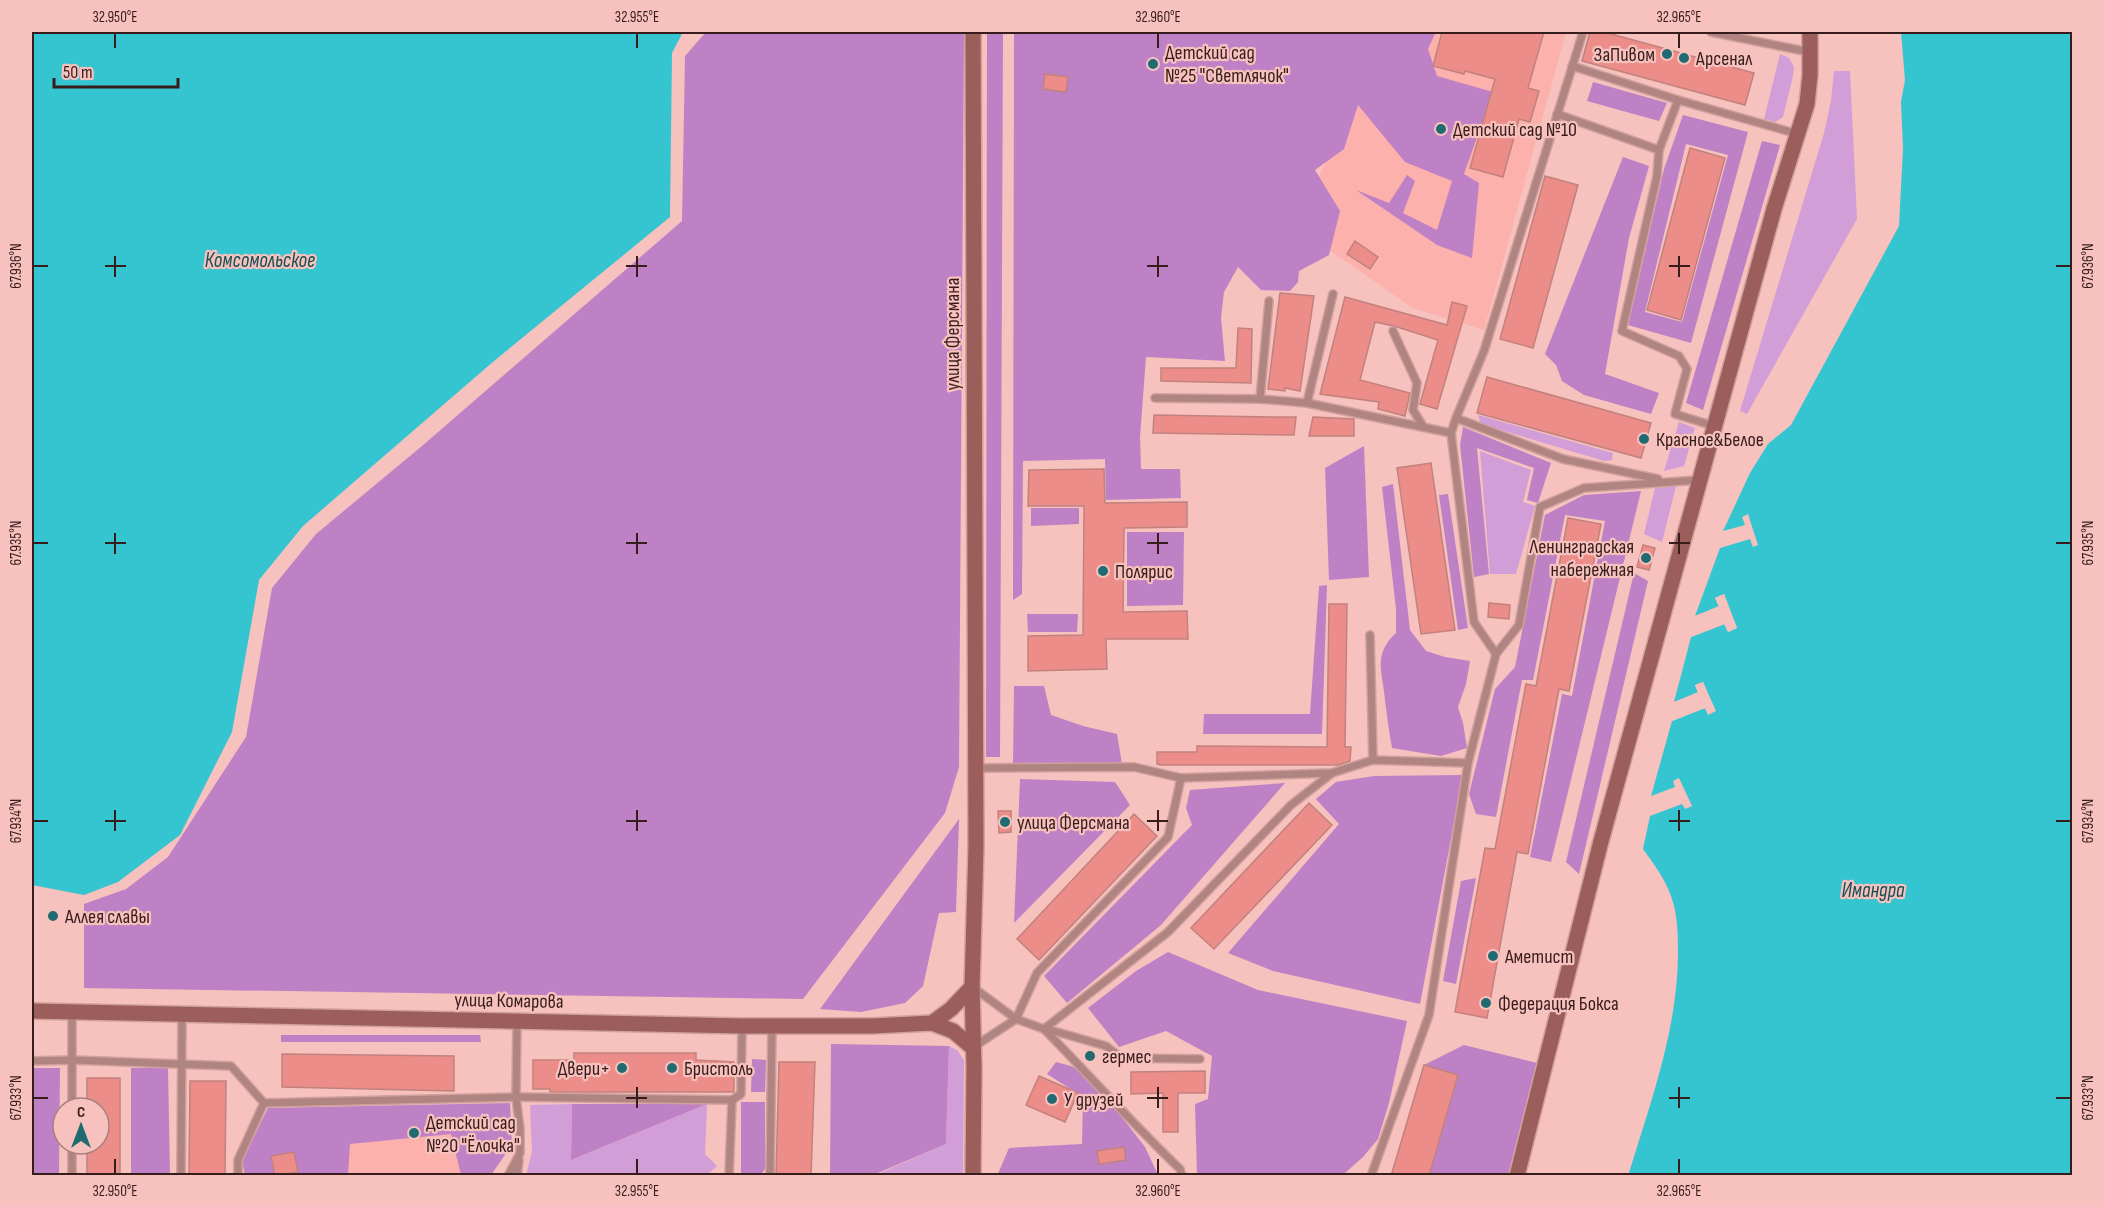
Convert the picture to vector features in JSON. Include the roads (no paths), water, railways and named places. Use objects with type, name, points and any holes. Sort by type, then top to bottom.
[{"type":"street","name":"улица Ферсмана","points":[[973,32],[976,856],[972,987],[973,1176]]},
{"type":"street","points":[[1517,1176],[1600,845],[1774,209],[1807,104],[1810,75],[1809,32]]},
{"type":"street","points":[[932,1023],[951,1009],[972,987]]},
{"type":"street","name":"улица Комарова","points":[[32,1011],[742,1026],[872,1026],[932,1023]]},
{"type":"street","points":[[932,1023],[953,1031],[973,1048]]},
{"type":"lane","points":[[1496,654],[1474,622],[1451,433],[1484,351],[1583,32]]},
{"type":"lane","points":[[1711,32],[1809,52]]},
{"type":"lane","points":[[1572,66],[1678,100],[1798,134]]},
{"type":"lane","points":[[1678,100],[1659,150],[1657,176],[1622,331],[1679,356],[1687,369],[1676,414],[1715,427]]},
{"type":"lane","points":[[1557,114],[1659,150]]},
{"type":"lane","points":[[1307,403],[1333,294]]},
{"type":"lane","points":[[1260,399],[1269,301]]},
{"type":"lane","points":[[1393,331],[1417,383],[1413,411],[1423,426]]},
{"type":"lane","points":[[1155,398],[1260,399],[1307,403],[1451,433]]},
{"type":"lane","points":[[1456,418],[1563,459],[1667,481]]},
{"type":"lane","points":[[1371,1176],[1429,1016],[1468,763],[1496,654],[1519,625],[1540,507],[1584,488],[1699,480]]},
{"type":"lane","points":[[1370,635],[1373,760]]},
{"type":"lane","points":[[974,768],[1134,767],[1181,778],[1332,773],[1373,760],[1468,763]]},
{"type":"lane","points":[[1044,1029],[1168,932],[1291,805],[1332,773]]},
{"type":"lane","points":[[973,1048],[1016,1019],[1037,973],[1168,837],[1181,778]]},
{"type":"lane","points":[[972,987],[1016,1019],[1106,1046],[1121,1058],[1200,1059]]},
{"type":"lane","points":[[72,1011],[72,1096]]},
{"type":"lane","points":[[181,1176],[182,1014]]},
{"type":"lane","points":[[517,1021],[516,1097],[520,1129],[517,1176]]},
{"type":"lane","points":[[32,1061],[73,1060],[231,1066],[264,1103],[516,1097],[732,1100],[741,1094],[742,1026]]},
{"type":"lane","points":[[770,1176],[772,1026]]},
{"type":"lane","points":[[1044,1029],[1122,1109],[1134,1125],[1180,1169],[1182,1176]]},
{"type":"lane","points":[[729,1176],[732,1100]]},
{"type":"lane","points":[[238,1176],[238,1160],[264,1103]]},
{"type":"lane","points":[[508,1176],[520,1153]]},
{"type":"lane","points":[[72,1156],[72,1176]]},
{"type":"water","name":"Комсомольское","points":[[32,32],[683,32],[672,53],[670,217],[494,361],[303,526],[259,580],[232,732],[180,835],[118,882],[84,895],[32,885]]},
{"type":"water","name":"Имандра","points":[[1901,32],[2072,32],[2072,1175],[1628,1176],[1668,1040],[1678,956],[1678,934],[1671,896],[1643,849],[1650,816],[1682,804],[1685,809],[1692,806],[1679,778],[1673,781],[1675,787],[1651,796],[1672,721],[1705,708],[1708,714],[1715,711],[1703,682],[1695,685],[1698,692],[1674,702],[1691,637],[1725,624],[1728,632],[1737,628],[1724,594],[1715,598],[1719,606],[1695,616],[1720,548],[1750,539],[1753,547],[1758,545],[1748,514],[1742,517],[1745,525],[1723,531],[1750,473],[1768,444],[1791,425],[1899,226],[1903,149],[1901,102],[1905,80]]},
{"type":"place","name":"ЗаПивом","points":[[1667,54]]},
{"type":"place","name":"Арсенал","points":[[1684,58]]},
{"type":"place","name":"Детский сад №25 \"Светлячок\"","points":[[1153,64]]},
{"type":"place","name":"Детский сад №10","points":[[1441,129]]},
{"type":"place","name":"Красное&Белое","points":[[1644,439]]},
{"type":"place","name":"Ленинградская набережная","points":[[1646,558]]},
{"type":"place","name":"Полярис","points":[[1103,571]]},
{"type":"place","name":"улица Ферсмана","points":[[1005,822]]},
{"type":"place","name":"Аллея славы","points":[[53,916]]},
{"type":"place","name":"Аметист","points":[[1493,956]]},
{"type":"place","name":"Федерация Бокса","points":[[1486,1003]]},
{"type":"place","name":"гермес","points":[[1090,1056]]},
{"type":"place","name":"Двери+","points":[[622,1068]]},
{"type":"place","name":"Бристоль","points":[[672,1068]]},
{"type":"place","name":"У друзей","points":[[1052,1099]]},
{"type":"place","name":"Детский сад №20 \"Ёлочка\"","points":[[414,1133]]}]
